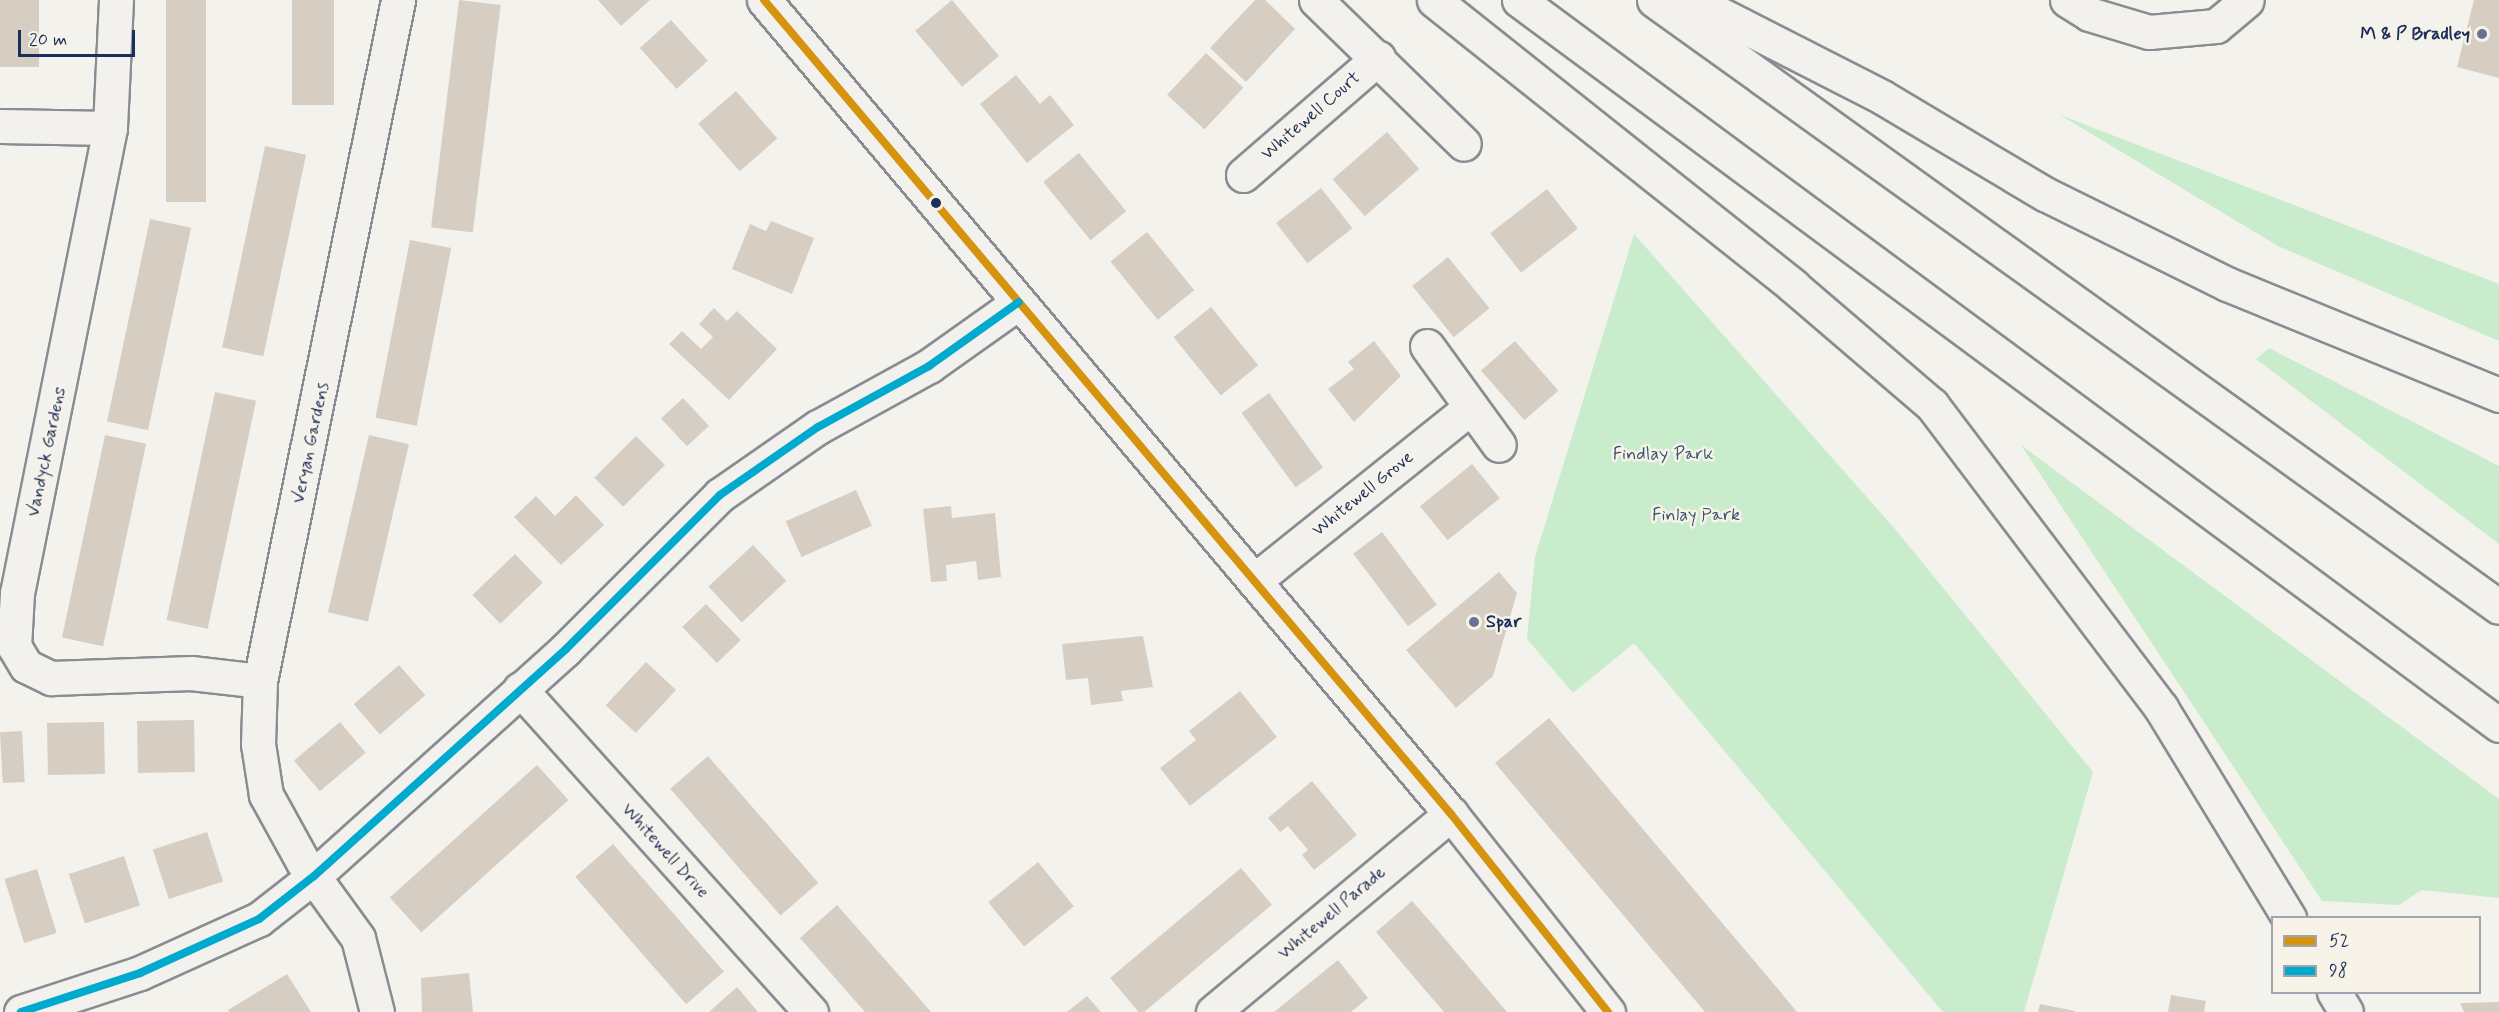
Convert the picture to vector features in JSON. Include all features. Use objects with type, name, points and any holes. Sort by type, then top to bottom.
[{"type":"main road","name":"Vandyck Gardens","points":[[116,0],[110,128],[17,593],[14,646],[26,666],[51,678],[190,673],[260,681]]},
{"type":"main road","name":"Veryan Gardens","points":[[376,1012],[358,938],[314,876],[266,795],[258,744],[260,681],[398,0]]},
{"type":"main road","points":[[764,0],[1451,814],[1608,1012]]},
{"type":"main road","name":"Whitewell Court","points":[[1316,0],[1464,144]]},
{"type":"main road","points":[[1434,0],[1793,286],[1932,405],[2161,708],[2288,916]]},
{"type":"main road","points":[[1519,0],[2499,725]]},
{"type":"main road","points":[[1654,0],[2499,607]]},
{"type":"main road","points":[[1692,0],[1882,97],[2045,194],[2216,279],[2499,396]]},
{"type":"main road","points":[[2067,0],[2089,14],[2150,32],[2216,26],[2247,0]]},
{"type":"main road","name":"Whitewell Court","points":[[1243,175],[1378,58]]},
{"type":"main road","points":[[0,126],[110,128]]},
{"type":"main road","points":[[41,1010],[140,974],[259,919],[314,876],[520,689],[720,495],[818,427],[928,366],[1019,302]]},
{"type":"main road","points":[[1427,345],[1499,445]]},
{"type":"main road","name":"Whitewell Grove","points":[[1254,581],[1471,407]]},
{"type":"main road","name":"Whitewell Drive","points":[[520,689],[811,1012]]},
{"type":"main road","name":"Whitewell Parade","points":[[1213,1012],[1451,814]]},
{"type":"main road","points":[[2335,994],[2346,1012]]},
{"type":"green space","points":[[2060,115],[2499,284],[2499,341],[2278,246]]},
{"type":"green space","name":"Finlay Park","points":[[1634,234],[1895,529],[2093,772],[2024,1012],[1943,1012],[1634,643],[1573,693],[1527,639],[1535,557]]},
{"type":"green space","points":[[2269,348],[2499,466],[2499,544],[2256,359]]},
{"type":"green space","points":[[2021,445],[2499,799],[2499,898],[2422,890],[2399,905],[2322,901]]},
{"type":"building","points":[[0,0],[39,0],[39,67],[0,67]]},
{"type":"building","points":[[166,0],[206,0],[206,202],[166,202]]},
{"type":"building","points":[[292,0],[334,0],[334,105],[292,105]]},
{"type":"building","points":[[459,0],[501,5],[473,232],[431,227]]},
{"type":"building","points":[[598,0],[650,0],[621,26]]},
{"type":"building","points":[[952,0],[999,56],[962,87],[915,31]]},
{"type":"building","points":[[1255,0],[1265,0],[1295,29],[1246,82],[1210,48]]},
{"type":"building","name":"M & P Bradley","points":[[2474,0],[2499,0],[2499,78],[2457,67]]},
{"type":"building","points":[[671,20],[708,61],[677,89],[640,48]]},
{"type":"building","points":[[1206,53],[1243,88],[1204,129],[1167,95]]},
{"type":"building","points":[[1016,75],[1040,104],[1050,95],[1074,125],[1027,163],[980,104]]},
{"type":"building","points":[[736,91],[777,139],[740,171],[698,124]]},
{"type":"building","points":[[1387,132],[1419,169],[1365,216],[1333,179]]},
{"type":"building","points":[[265,146],[306,155],[263,356],[222,347]]},
{"type":"building","points":[[1079,153],[1126,211],[1090,240],[1043,182]]},
{"type":"building","points":[[1321,188],[1352,228],[1307,263],[1276,223]]},
{"type":"building","points":[[1547,189],[1578,228],[1521,273],[1490,233]]},
{"type":"building","points":[[150,219],[191,228],[148,430],[107,421]]},
{"type":"building","points":[[771,221],[814,238],[792,294],[732,269],[750,224],[766,231]]},
{"type":"building","points":[[1147,232],[1194,290],[1158,320],[1110,262]]},
{"type":"building","points":[[410,240],[451,248],[417,426],[375,418]]},
{"type":"building","points":[[1448,257],[1490,308],[1454,337],[1412,286]]},
{"type":"building","points":[[1211,307],[1258,365],[1221,395],[1174,337]]},
{"type":"building","points":[[714,308],[727,321],[737,311],[777,349],[729,400],[669,344],[682,331],[701,349],[713,337],[699,324]]},
{"type":"building","points":[[1374,341],[1401,376],[1354,422],[1328,389],[1354,369],[1348,362]]},
{"type":"building","points":[[1515,341],[1558,391],[1524,420],[1481,371]]},
{"type":"building","points":[[215,392],[256,401],[208,629],[167,620]]},
{"type":"building","points":[[1269,393],[1323,467],[1296,487],[1241,413]]},
{"type":"building","points":[[683,398],[709,426],[687,446],[661,418]]},
{"type":"building","points":[[105,435],[146,444],[103,646],[62,637]]},
{"type":"building","points":[[369,435],[409,444],[368,622],[328,612]]},
{"type":"building","points":[[636,436],[665,465],[623,507],[594,478]]},
{"type":"building","points":[[1472,464],[1500,498],[1448,540],[1420,506]]},
{"type":"building","points":[[856,490],[872,526],[802,557],[786,521]]},
{"type":"building","points":[[576,495],[604,525],[561,565],[514,517],[536,496],[555,516]]},
{"type":"building","points":[[951,506],[952,518],[995,513],[1001,577],[978,580],[976,561],[946,565],[947,581],[931,582],[923,509]]},
{"type":"building","points":[[1382,532],[1437,605],[1408,626],[1353,554]]},
{"type":"building","points":[[753,545],[786,581],[742,622],[708,587]]},
{"type":"building","points":[[515,554],[543,583],[500,624],[473,595]]},
{"type":"building","name":"Spar","points":[[1499,572],[1517,593],[1493,676],[1456,708],[1406,650]]},
{"type":"building","points":[[706,604],[741,640],[717,663],[682,627]]},
{"type":"building","points":[[1143,636],[1153,687],[1121,691],[1123,701],[1091,705],[1088,678],[1066,680],[1062,644]]},
{"type":"building","points":[[646,662],[676,690],[636,733],[606,705]]},
{"type":"building","points":[[399,665],[425,695],[380,735],[354,704]]},
{"type":"building","points":[[1240,691],[1277,737],[1190,806],[1160,768],[1196,740],[1189,731]]},
{"type":"building","points":[[1549,718],[1797,1012],[1705,1012],[1495,763]]},
{"type":"building","points":[[194,720],[195,772],[138,773],[137,721]]},
{"type":"building","points":[[104,722],[105,774],[48,775],[47,723]]},
{"type":"building","points":[[340,722],[366,753],[320,791],[294,761]]},
{"type":"building","points":[[22,731],[25,782],[3,783],[0,732]]},
{"type":"building","points":[[708,756],[818,883],[780,916],[670,789]]},
{"type":"building","points":[[537,765],[568,800],[421,932],[390,897]]},
{"type":"building","points":[[1312,781],[1357,835],[1314,870],[1302,855],[1308,850],[1288,826],[1280,832],[1268,818]]},
{"type":"building","points":[[207,832],[223,881],[169,899],[153,850]]},
{"type":"building","points":[[613,844],[724,972],[686,1004],[575,877]]},
{"type":"building","points":[[124,856],[140,905],[85,923],[69,874]]},
{"type":"building","points":[[1038,862],[1074,906],[1024,947],[988,902]]},
{"type":"building","points":[[1241,868],[1272,905],[1144,1012],[1139,1012],[1110,978]]},
{"type":"building","points":[[37,869],[57,933],[24,943],[4,879]]},
{"type":"building","points":[[1412,901],[1507,1012],[1444,1012],[1419,983],[1376,932]]},
{"type":"building","points":[[837,905],[931,1012],[865,1012],[800,938]]},
{"type":"building","points":[[1338,960],[1368,998],[1351,1012],[1274,1012]]},
{"type":"building","points":[[469,973],[473,1012],[422,1012],[421,978]]},
{"type":"building","points":[[287,974],[311,1012],[229,1012],[228,1010]]},
{"type":"building","points":[[737,987],[758,1012],[709,1012]]},
{"type":"building","points":[[2171,995],[2206,1001],[2204,1012],[2168,1012]]},
{"type":"building","points":[[1087,996],[1101,1012],[1067,1012]]},
{"type":"building","points":[[2499,1002],[2499,1012],[2464,1012],[2460,1003]]},
{"type":"building","points":[[2040,1004],[2075,1011],[2075,1012],[2038,1012]]},
{"type":"transit line","name":"52","points":[[764,0],[1451,814],[1608,1012]]},
{"type":"transit line","name":"98","points":[[21,1012],[140,973],[259,919],[314,876],[566,649],[720,495],[818,427],[929,366],[1019,302]]},
{"type":"place","name":"M & P Bradley","points":[[2482,34]]},
{"type":"place","name":"Spar","points":[[1474,622]]},
{"type":"park label","name":"Findlay Park","points":[[1663,454]]}]
